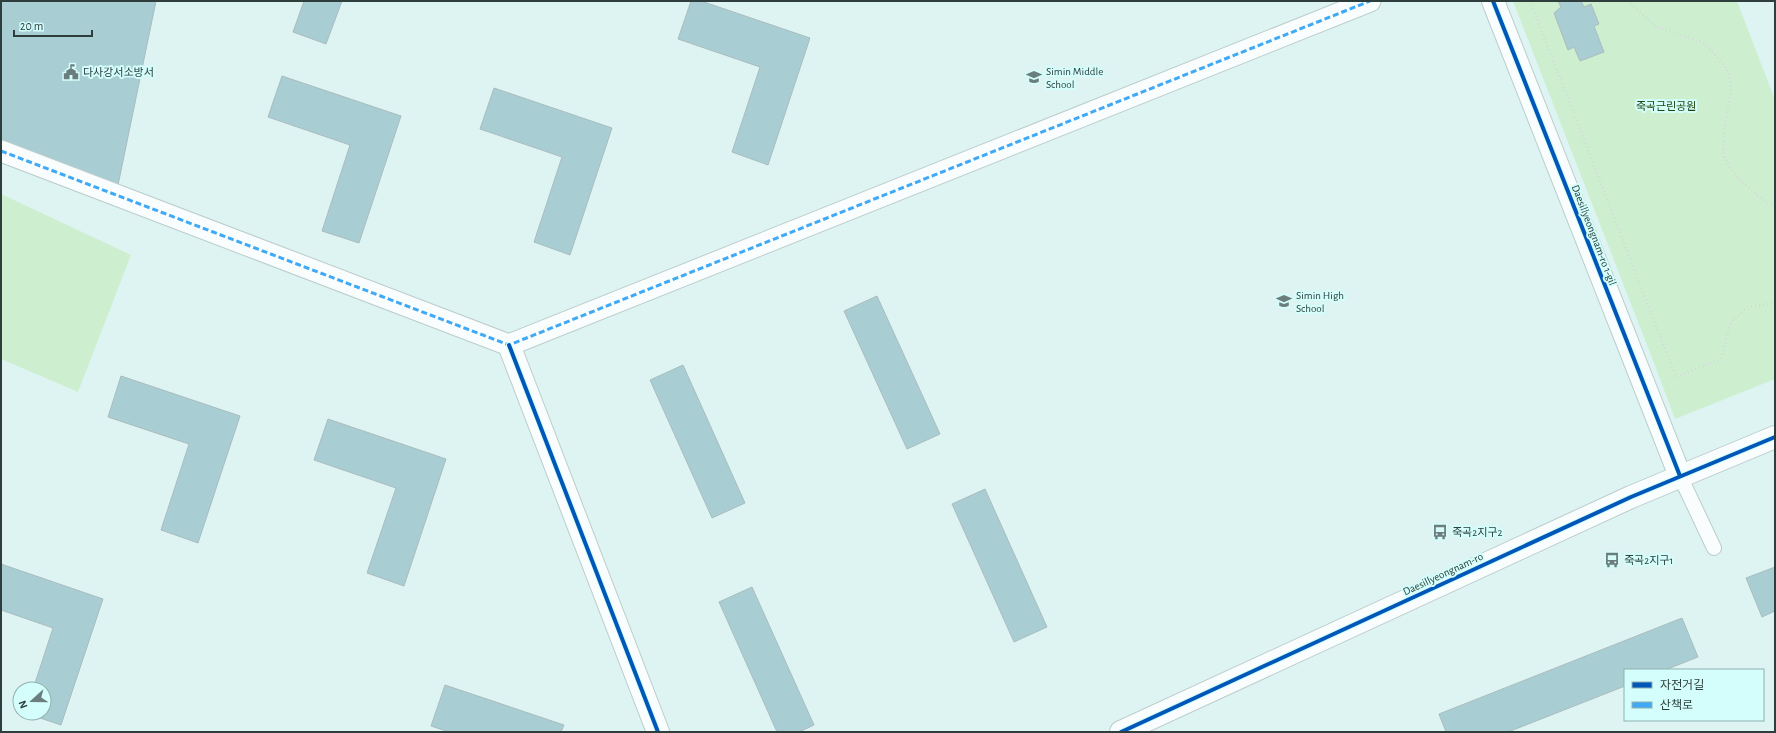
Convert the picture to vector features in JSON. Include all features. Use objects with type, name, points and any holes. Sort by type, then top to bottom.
[{"type":"street","points":[[1,151],[509,345],[1370,1]]},
{"type":"street","name":"Daesillyeongnam-ro 1-gil","points":[[1493,1],[1680,476]]},
{"type":"street","points":[[509,345],[658,732]]},
{"type":"street","name":"Daesillyeongnam-ro","points":[[1121,732],[1680,476],[1775,436]]},
{"type":"lane","points":[[1680,476],[1714,548]]},
{"type":"path","points":[[1530,1],[1676,377],[1721,359],[1731,322],[1748,307],[1775,303]]},
{"type":"path","points":[[1628,1],[1655,26],[1701,42],[1722,62],[1729,72],[1731,89],[1725,124],[1724,154],[1730,168],[1740,179],[1760,197],[1775,207]]},
{"type":"green space","name":"죽곡근린공원","points":[[1513,1],[1737,1],[1775,100],[1775,379],[1675,419]]},
{"type":"green space","points":[[1,194],[131,255],[78,392],[1,359]]},
{"type":"building","name":"다사강서소방서","points":[[1,1],[156,1],[117,190],[1,144]]},
{"type":"building","points":[[304,1],[342,1],[326,44],[293,32]]},
{"type":"building","points":[[691,1],[701,1],[810,38],[768,165],[732,152],[760,67],[678,39]]},
{"type":"building","points":[[1558,1],[1581,1],[1584,7],[1591,4],[1599,24],[1594,26],[1604,52],[1580,61],[1574,47],[1568,50],[1554,13],[1561,7]]},
{"type":"building","points":[[282,76],[401,116],[359,243],[322,231],[350,145],[268,117]]},
{"type":"building","points":[[494,88],[612,128],[570,255],[534,242],[562,157],[480,129]]},
{"type":"building","points":[[877,296],[940,434],[907,449],[844,311]]},
{"type":"building","points":[[683,365],[745,503],[712,518],[650,380]]},
{"type":"building","points":[[121,376],[240,416],[198,543],[161,530],[189,444],[108,417]]},
{"type":"building","points":[[328,419],[446,459],[404,586],[367,573],[396,488],[314,460]]},
{"type":"building","points":[[985,489],[1047,627],[1014,642],[952,504]]},
{"type":"building","points":[[1,564],[103,599],[61,725],[49,721],[52,721],[52,681],[36,681],[53,628],[1,610]]},
{"type":"building","points":[[1775,567],[1775,611],[1762,617],[1746,578]]},
{"type":"building","points":[[752,587],[814,725],[799,732],[777,732],[719,602]]},
{"type":"building","points":[[1682,618],[1698,657],[1668,669],[1624,669],[1624,686],[1508,732],[1446,732],[1439,714]]},
{"type":"building","points":[[445,685],[564,725],[561,732],[449,732],[431,726]]},
{"type":"marked path","points":[[1,151],[509,345],[1370,1]]},
{"type":"cycle path","points":[[1493,1],[1680,476]]},
{"type":"cycle path","points":[[509,345],[658,732]]},
{"type":"cycle path","points":[[1121,732],[1631,497],[1775,437]]},
{"type":"place","name":"다사강서소방서","points":[[71,72]]},
{"type":"place","name":"Simin Middle School","points":[[1034,77]]},
{"type":"place","name":"Simin High School","points":[[1284,301]]},
{"type":"place","name":"죽곡2지구2","points":[[1440,532]]},
{"type":"place","name":"죽곡2지구1","points":[[1612,560]]}]
